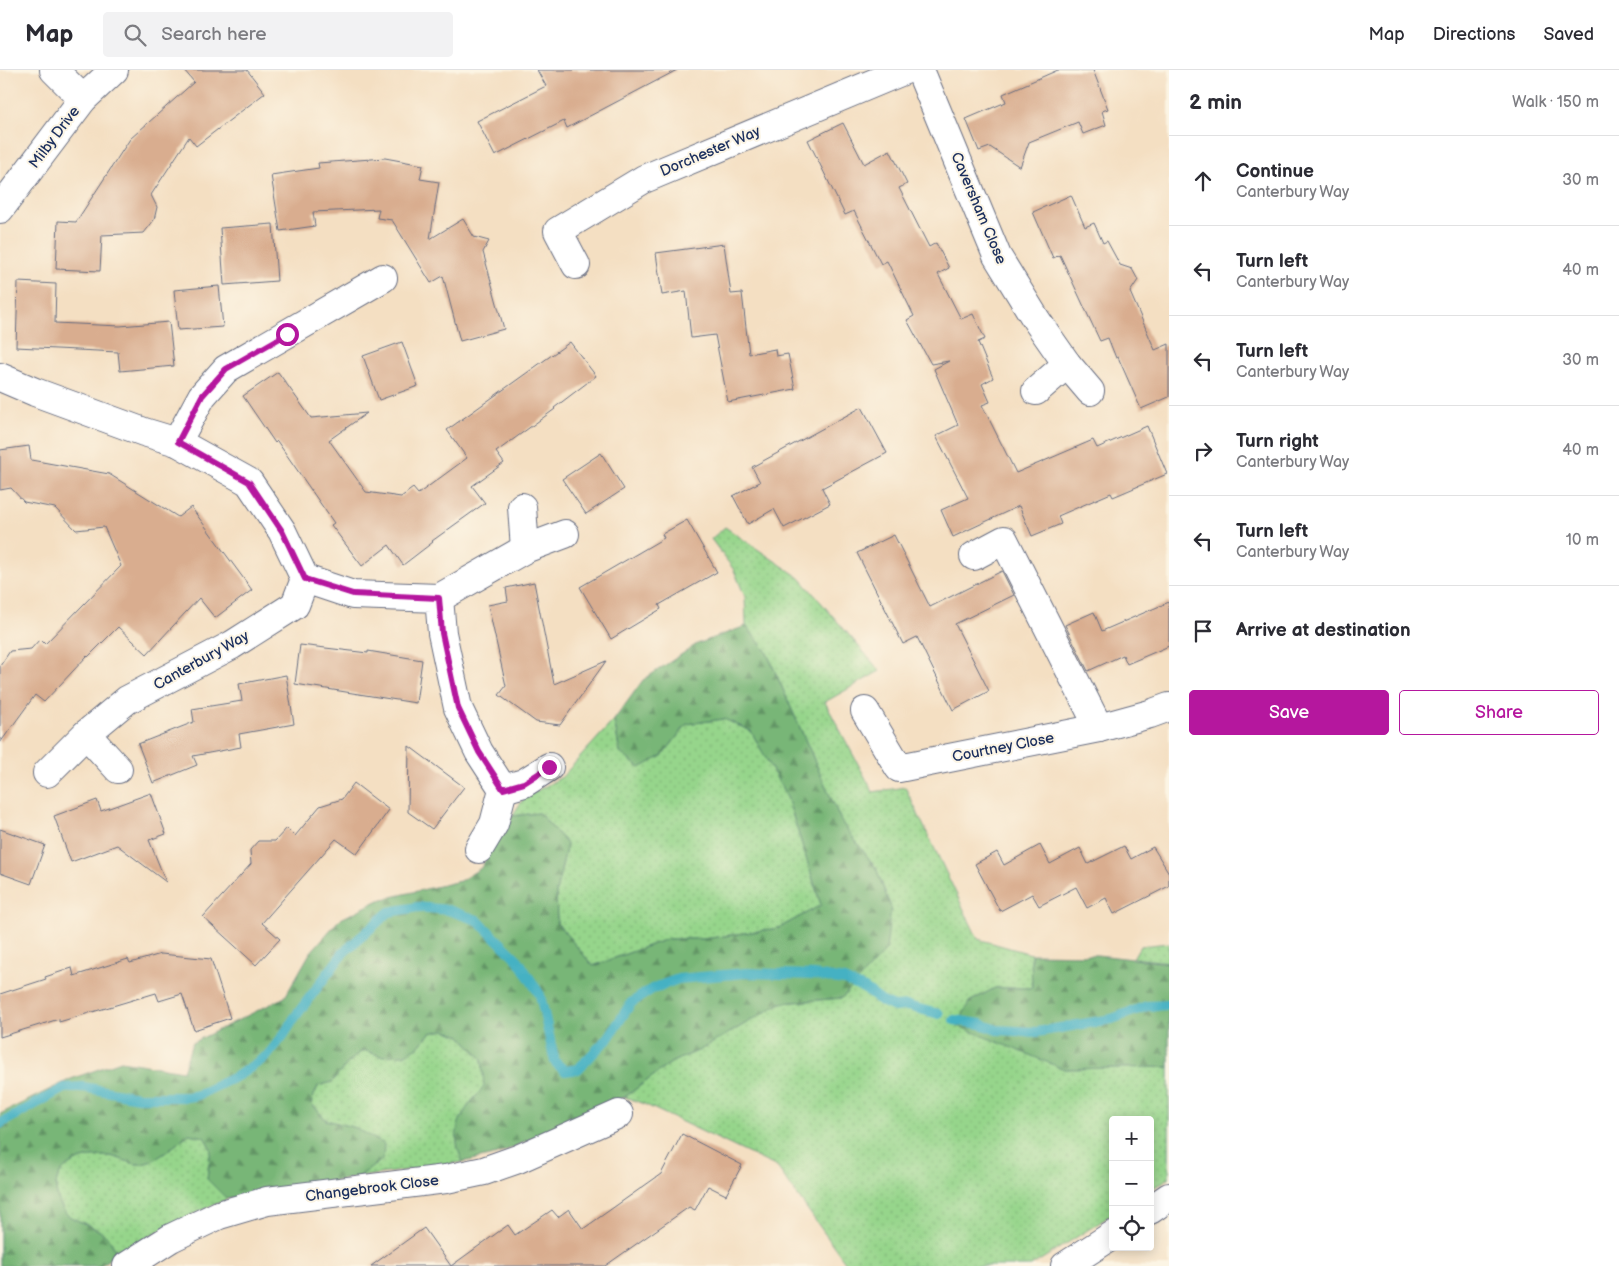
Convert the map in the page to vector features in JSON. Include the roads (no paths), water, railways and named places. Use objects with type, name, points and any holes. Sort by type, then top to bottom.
[{"type":"street","points":[[54,70],[83,99]]},
{"type":"street","name":"Milby Drive","points":[[0,209],[83,99],[114,70]]},
{"type":"street","name":"Dorchester Way","points":[[576,265],[558,231],[644,179],[905,70]]},
{"type":"street","name":"Caversham Close","points":[[920,70],[997,256],[1037,321],[1067,364],[1090,391]]},
{"type":"street","points":[[178,442],[202,396],[226,369],[383,278]]},
{"type":"street","points":[[1036,391],[1067,364]]},
{"type":"street","points":[[0,377],[44,396],[144,432],[178,442],[249,482],[282,531],[305,579],[353,594],[439,598],[525,550],[565,534]]},
{"type":"street","points":[[522,507],[525,550]]},
{"type":"street","points":[[974,556],[1004,540],[1099,728]]},
{"type":"street","name":"Canterbury Way","points":[[47,773],[86,734],[127,700],[232,645],[295,605],[305,579]]},
{"type":"street","points":[[439,598],[442,633],[458,708],[479,752],[503,789],[494,824],[479,849]]},
{"type":"street","name":"Courtney Close","points":[[865,711],[899,768],[1099,728],[1169,707]]},
{"type":"street","points":[[86,734],[118,769]]},
{"type":"street","points":[[503,789],[524,783],[549,767]]},
{"type":"street","name":"Changebrook Close","points":[[128,1266],[171,1238],[218,1216],[267,1201],[446,1179],[484,1171],[518,1159],[619,1114]]},
{"type":"street","points":[[1154,1207],[1169,1197]]},
{"type":"street","points":[[1066,1266],[1109,1238]]},
{"type":"waterway","points":[[0,1124],[64,1088],[83,1087],[138,1097],[187,1097],[198,1095],[239,1075],[267,1056],[344,952],[389,912],[418,907],[448,910],[477,920],[518,960],[540,995],[555,1062],[565,1071],[578,1069],[609,1037],[631,1003],[652,989],[678,979],[746,973],[814,975],[844,980],[865,989],[881,1001],[894,1007],[908,1006],[939,1014]]},
{"type":"waterway","points":[[954,1020],[981,1024],[997,1030],[1037,1032],[1112,1019],[1147,1006],[1169,1005]]}]
